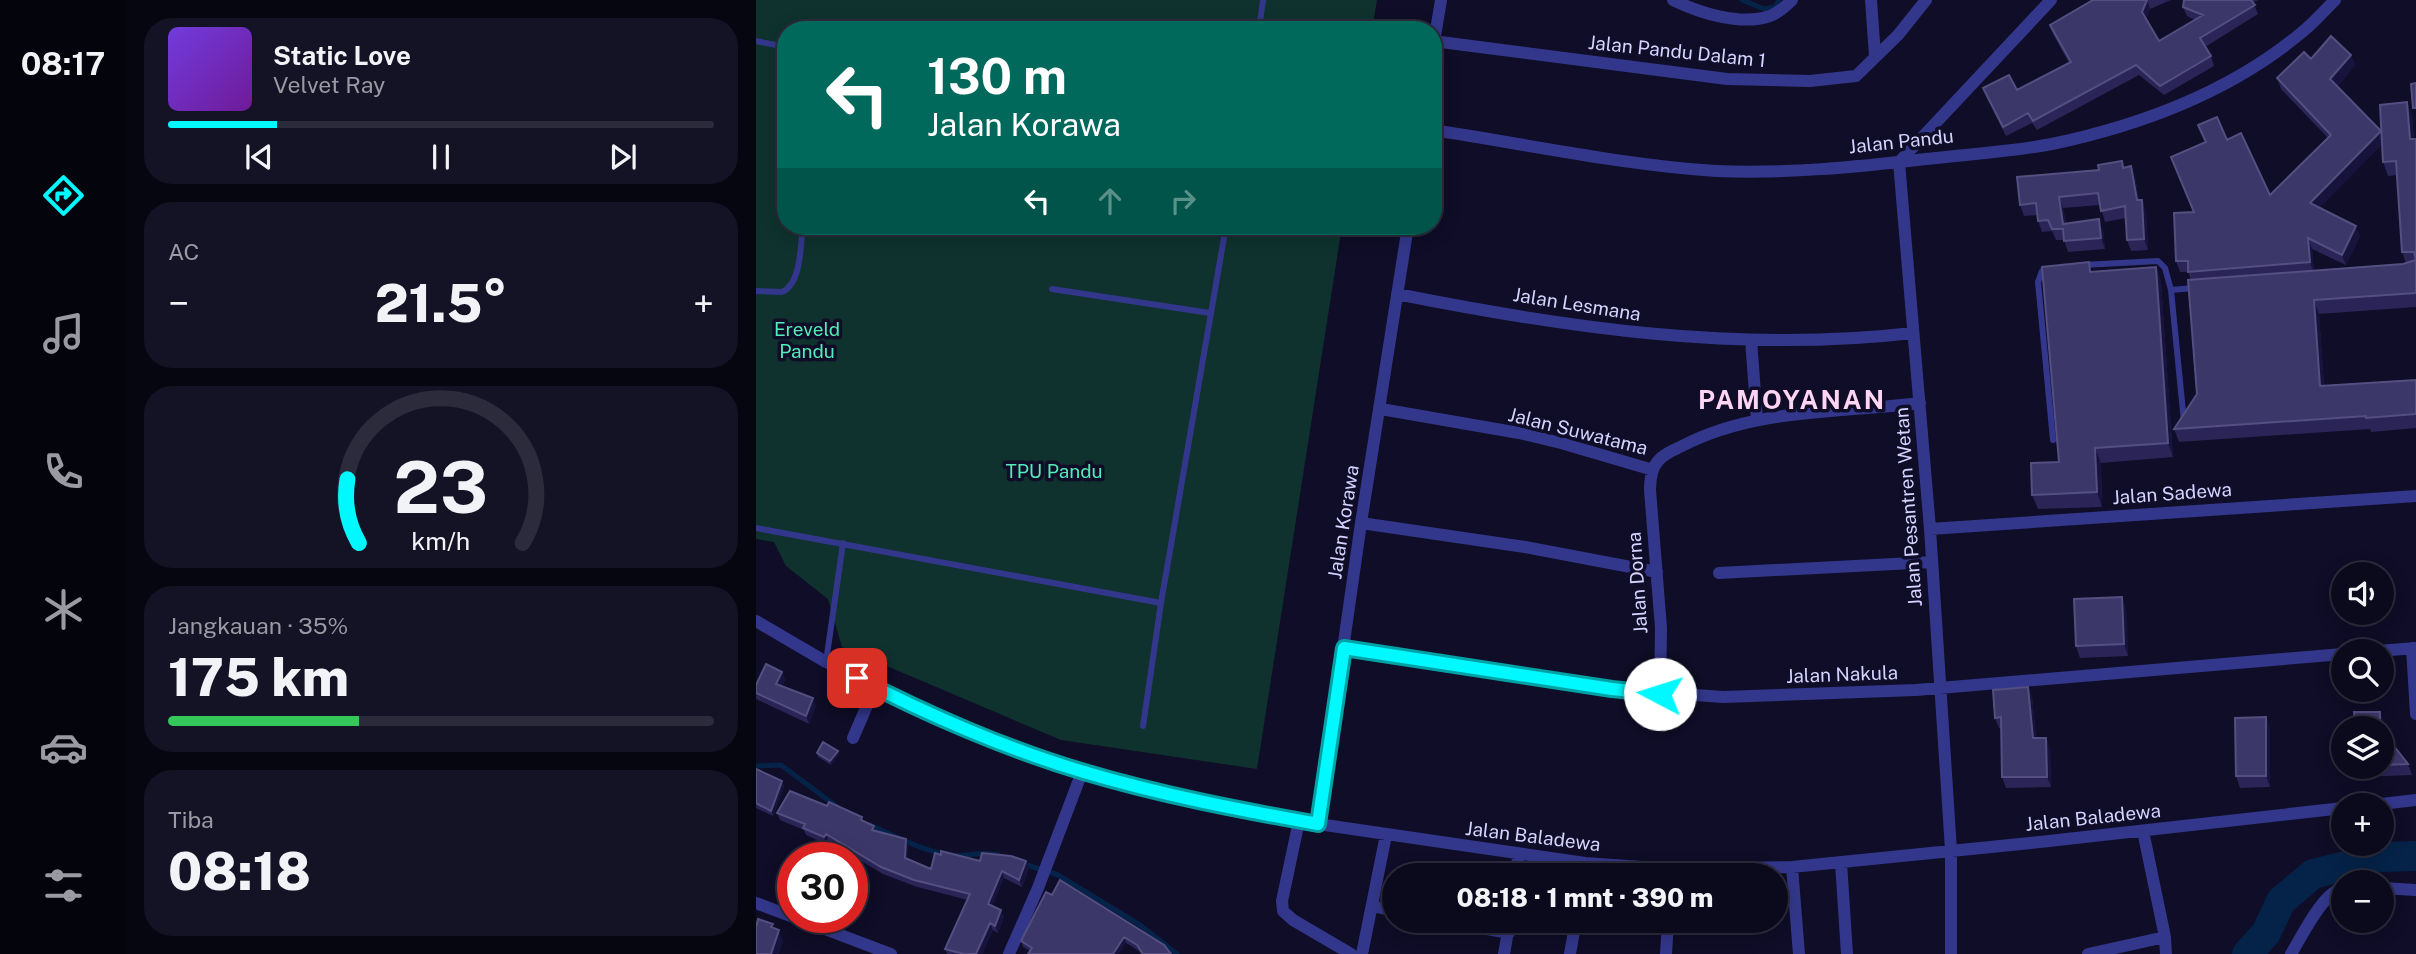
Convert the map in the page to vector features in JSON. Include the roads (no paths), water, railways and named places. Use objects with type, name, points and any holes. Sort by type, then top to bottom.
[{"type":"street","points":[[1437,21],[1441,0]]},
{"type":"street","points":[[1673,0],[1708,13],[1745,19],[1770,16],[1792,0]]},
{"type":"street","points":[[1871,0],[1875,56]]},
{"type":"street","name":"Jalan Pandu Dalam 1","points":[[1442,42],[1727,79],[1810,81],[1856,76],[1898,35],[1926,0]]},
{"type":"street","points":[[1899,162],[2051,0]]},
{"type":"street","name":"Jalan Pandu","points":[[1442,131],[1605,157],[1716,170],[1788,171],[1899,162],[2050,144],[2126,125],[2179,107],[2250,69],[2301,33],[2335,0]]},
{"type":"street","name":"Jalan Pesantren Wetan","points":[[1899,162],[1930,529],[1951,850],[1951,954]]},
{"type":"street","name":"Jalan Korawa","points":[[1318,824],[1407,235]]},
{"type":"street","name":"Jalan Lesmana","points":[[1397,294],[1636,333],[1751,340],[1913,333]]},
{"type":"street","points":[[1751,340],[1757,420]]},
{"type":"street","name":"Jalan Suwatama","points":[[1381,410],[1519,433],[1653,470],[1662,457],[1729,425],[1920,403]]},
{"type":"street","name":"Jalan Dorna","points":[[1653,470],[1650,490],[1661,628],[1660,694]]},
{"type":"street","name":"Jalan Sadewa","points":[[1930,529],[2416,496]]},
{"type":"street","points":[[1362,523],[1525,547],[1657,572]]},
{"type":"street","points":[[1719,573],[1932,562]]},
{"type":"street","name":"Jalan Baladewa","points":[[756,621],[875,687],[1000,742],[1082,772],[1218,806],[1518,854],[1558,863]]},
{"type":"street","name":"Jalan Nakula","points":[[1344,648],[1612,689],[1723,697],[1940,689],[2331,655]]},
{"type":"street","points":[[2394,650],[2414,648],[2416,714]]},
{"type":"street","points":[[853,738],[875,687]]},
{"type":"street","points":[[1009,954],[1038,888],[1082,772]]},
{"type":"street","points":[[2394,803],[2416,800]]},
{"type":"street","name":"Jalan Baladewa","points":[[1788,867],[2331,809]]},
{"type":"street","points":[[1299,821],[1283,911],[1293,920],[1351,954]]},
{"type":"street","points":[[2143,831],[2165,937],[2166,954]]},
{"type":"street","points":[[1362,954],[1386,835]]},
{"type":"street","points":[[1518,854],[1518,863]]},
{"type":"street","points":[[1841,863],[1847,954]]},
{"type":"street","points":[[1791,867],[1799,954]]},
{"type":"street","points":[[2394,889],[2416,890]]},
{"type":"street","points":[[2291,954],[2331,895]]},
{"type":"street","points":[[756,902],[777,911]]},
{"type":"street","points":[[1372,905],[1382,908]]},
{"type":"street","points":[[835,933],[891,954]]},
{"type":"street","points":[[1504,954],[1508,933]]},
{"type":"street","points":[[1570,954],[1574,933]]},
{"type":"street","points":[[1666,954],[1667,933]]},
{"type":"street","points":[[2088,954],[2165,937]]},
{"type":"lane","points":[[1260,21],[1263,0]]},
{"type":"lane","points":[[756,41],[777,45]]},
{"type":"lane","points":[[756,291],[782,292],[791,285],[802,235]]},
{"type":"lane","points":[[1143,726],[1161,603],[1224,235]]},
{"type":"lane","points":[[2077,265],[2158,261],[2165,268],[2171,290],[2184,424]]},
{"type":"lane","points":[[2053,440],[2038,282],[2042,271],[2054,268]]},
{"type":"lane","points":[[2171,290],[2199,288]]},
{"type":"lane","points":[[1052,289],[1210,313]]},
{"type":"lane","points":[[756,528],[1161,603]]},
{"type":"lane","points":[[826,662],[843,543]]},
{"type":"waterway","points":[[1742,0],[1764,9],[1775,7],[1779,0]]},
{"type":"waterway","points":[[756,766],[781,765],[840,809]]},
{"type":"waterway","points":[[870,825],[938,853],[954,856],[986,853],[998,855]]},
{"type":"waterway","points":[[2247,954],[2266,933],[2281,901],[2313,874],[2381,857],[2416,856]]},
{"type":"waterway","points":[[1024,864],[1058,875],[1140,925],[1177,954]]},
{"type":"district","name":"PAMOYANAN","points":[[1792,400]]},
{"type":"park label","name":"Ereveld Pandu","points":[[807,340]]},
{"type":"park label","name":"TPU Pandu","points":[[1054,471]]}]
